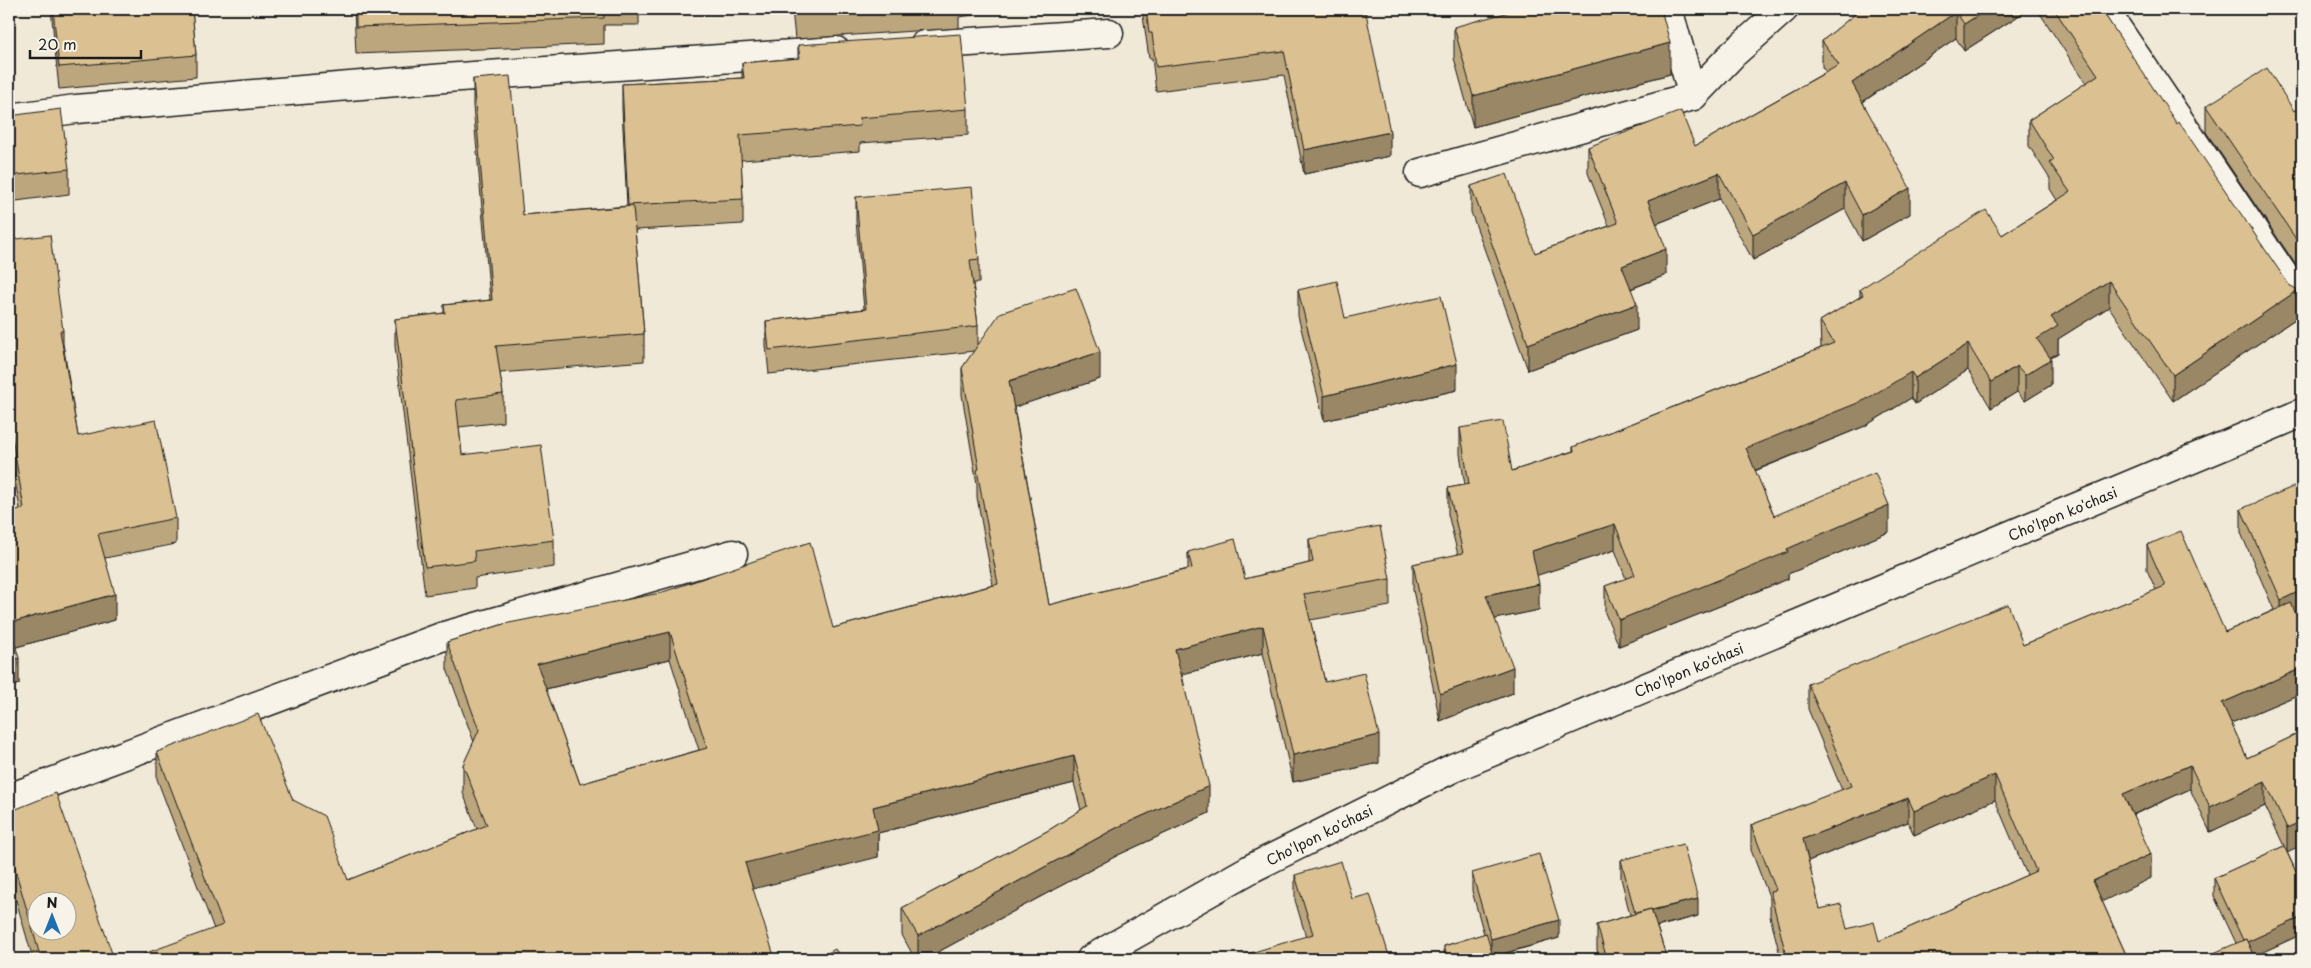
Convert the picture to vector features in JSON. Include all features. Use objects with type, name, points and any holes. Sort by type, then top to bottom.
[{"type":"street","points":[[1668,9],[1693,96]]},
{"type":"street","points":[[1420,173],[1693,96],[1733,54],[1784,9]]},
{"type":"street","points":[[2104,9],[2302,302]]},
{"type":"street","points":[[901,47],[1109,33]]},
{"type":"street","points":[[9,118],[76,109],[445,78],[862,50]]},
{"type":"street","name":"Cho'lpon ko'chasi","points":[[1091,959],[1252,868],[1453,768],[2302,413]]},
{"type":"street","points":[[9,798],[441,637],[733,554]]},
{"type":"building","points":[[53,9],[192,9],[196,55],[59,67]]},
{"type":"building","points":[[356,9],[604,9],[604,18],[356,27]]},
{"type":"building","points":[[795,9],[865,9],[795,14]]},
{"type":"building","points":[[1146,9],[1362,9],[1363,14],[1366,13],[1390,132],[1304,150],[1284,51],[1156,67],[1152,33],[1149,33]]},
{"type":"building","points":[[1520,9],[1661,9],[1670,43],[1473,96],[1454,27]]},
{"type":"building","points":[[1861,9],[1988,9],[1964,24],[1956,12],[1852,83],[1910,188],[1862,215],[1845,183],[1753,234],[1719,173],[1648,201],[1666,249],[1622,266],[1637,304],[1528,344],[1471,186],[1507,174],[1535,253],[1618,223],[1588,147],[1681,111],[1695,146],[1839,65],[1822,41]]},
{"type":"building","points":[[2054,9],[2101,9],[2177,124],[2179,122],[2289,285],[2298,290],[2173,375],[2109,281],[2051,317],[2058,326],[2037,339],[2051,359],[2025,375],[2017,366],[1991,382],[1968,344],[1915,378],[1911,372],[1865,400],[1746,448],[1774,516],[1875,473],[1889,505],[1787,549],[1788,552],[1619,620],[1605,586],[1635,575],[1615,524],[1532,551],[1539,584],[1486,595],[1513,667],[1440,694],[1413,564],[1463,553],[1448,488],[1469,484],[1460,428],[1503,421],[1512,471],[1574,451],[1573,447],[1834,343],[1820,321],[1863,295],[1860,289],[1986,210],[2002,235],[2070,192],[2050,163],[2054,160],[2029,120],[2098,75]]},
{"type":"building","points":[[961,34],[968,109],[859,118],[860,126],[740,135],[743,199],[628,205],[622,84],[744,78],[742,63],[800,58],[798,45]]},
{"type":"building","points":[[2267,68],[2294,111],[2302,106],[2302,248],[2206,106]]},
{"type":"building","points":[[510,76],[523,215],[633,206],[644,334],[496,346],[503,394],[456,400],[462,455],[541,445],[554,540],[474,551],[475,561],[425,567],[395,319],[445,313],[444,305],[492,300],[473,79]]},
{"type":"building","points":[[61,109],[69,169],[9,176],[9,116]]},
{"type":"building","points":[[972,187],[979,259],[970,260],[978,326],[769,350],[766,321],[866,309],[856,197]]},
{"type":"building","points":[[50,235],[63,331],[60,331],[78,436],[156,420],[176,518],[98,534],[115,594],[9,623],[9,512],[24,508],[9,419],[9,240]]},
{"type":"building","points":[[1337,281],[1345,318],[1441,296],[1457,364],[1324,396],[1298,290]]},
{"type":"building","points":[[1076,288],[1100,352],[1009,381],[1049,605],[1192,568],[1188,552],[1235,539],[1245,579],[1313,562],[1309,539],[1380,526],[1390,579],[1304,594],[1325,682],[1364,673],[1379,735],[1293,755],[1263,626],[1175,649],[1209,786],[1118,827],[918,936],[902,908],[1049,830],[1087,806],[1074,756],[873,807],[878,830],[745,863],[775,959],[130,959],[223,925],[157,752],[258,714],[293,800],[324,816],[348,880],[487,825],[463,765],[479,730],[447,642],[504,624],[660,593],[810,542],[833,628],[998,584],[977,470],[979,469],[962,368],[1000,313]],"holes":[[[670,632],[707,748],[580,784],[537,664]]]},
{"type":"building","points":[[2302,483],[2302,590],[2281,600],[2241,509]]},
{"type":"building","points":[[2181,531],[2225,632],[2291,603],[2302,628],[2302,668],[2222,703],[2247,758],[2302,732],[2302,821],[2287,828],[2265,782],[2210,807],[2190,765],[2123,794],[2151,854],[2093,881],[2128,959],[1787,959],[1770,891],[1776,890],[1751,825],[1851,786],[1808,684],[2008,604],[2023,645],[2165,586],[2147,545]],"holes":[[[1995,775],[2036,871],[1879,941],[1874,922],[1847,929],[1841,904],[1820,909],[1803,839],[1908,798],[1914,811]]]},
{"type":"building","points":[[9,623],[19,658],[9,662]]},
{"type":"building","points":[[9,711],[15,734],[9,736]]},
{"type":"building","points":[[56,793],[114,959],[41,959],[36,940],[78,940],[78,890],[28,890],[28,914],[9,848],[9,812]]},
{"type":"building","points":[[1683,844],[1698,899],[1635,913],[1621,860]]},
{"type":"building","points":[[2284,846],[2302,885],[2302,917],[2247,942],[2246,939],[2243,940],[2214,878]]},
{"type":"building","points":[[1539,854],[1559,920],[1491,939],[1472,873]]},
{"type":"building","points":[[1341,861],[1352,899],[1370,894],[1390,959],[1231,959],[1313,934],[1295,875]]},
{"type":"building","points":[[1651,909],[1667,959],[1607,959],[1597,925]]},
{"type":"building","points":[[1486,933],[1494,959],[1448,959],[1444,946]]},
{"type":"building","points":[[2246,939],[2255,959],[2200,959]]},
{"type":"building","points":[[835,949],[842,959],[817,959]]}]
